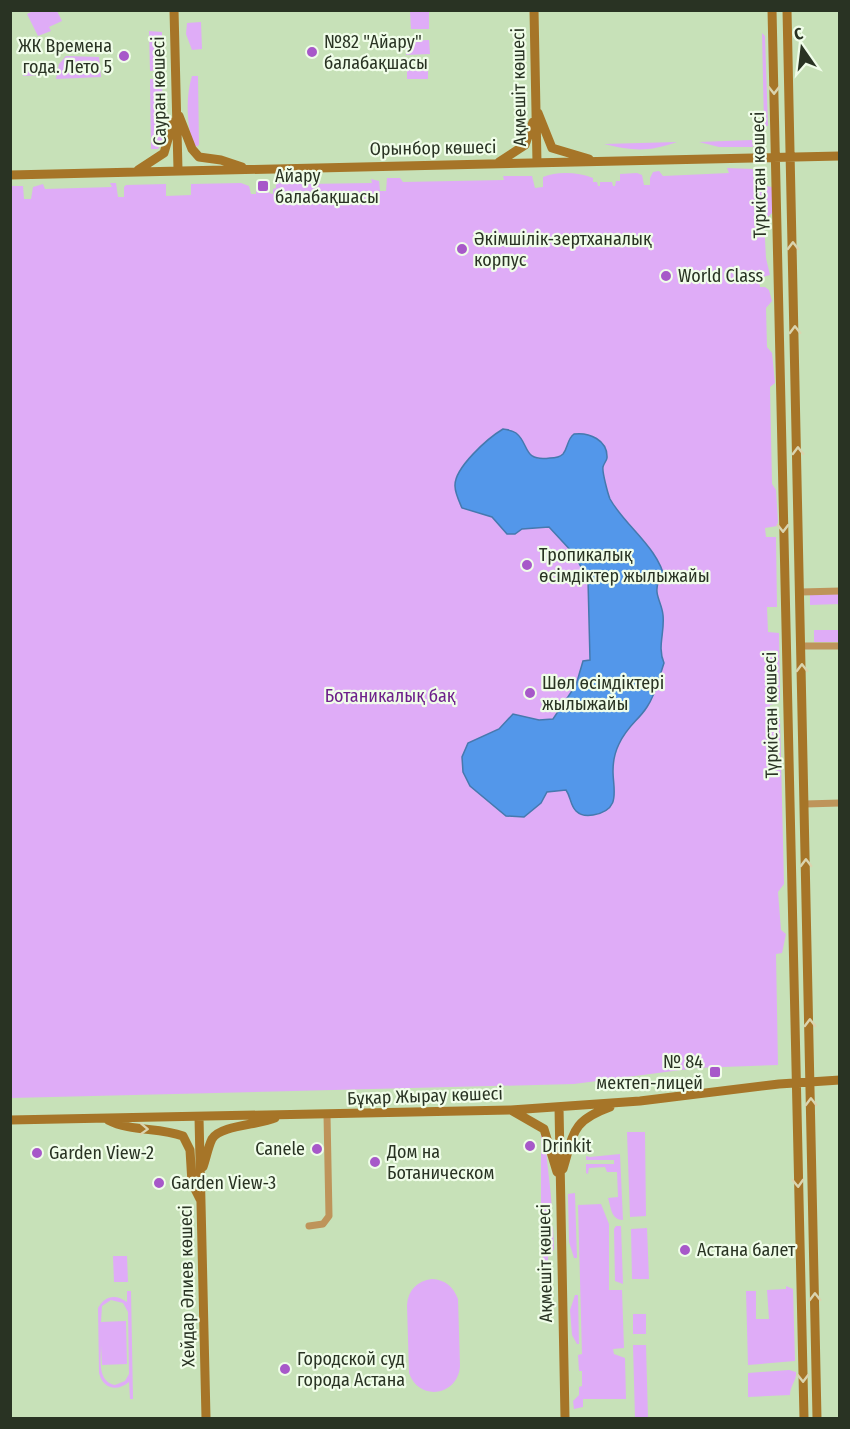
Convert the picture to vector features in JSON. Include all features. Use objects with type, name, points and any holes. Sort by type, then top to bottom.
[{"type":"street","name":"Сауран көшесі","points":[[174,10],[178,170]]},
{"type":"street","name":"Ақмешіт көшесі","points":[[534,10],[537,163]]},
{"type":"street","name":"Түркістан көшесі","points":[[772,10],[804,1419]]},
{"type":"street","name":"Түркістан көшесі","points":[[787,10],[817,1419]]},
{"type":"street","points":[[176,108],[192,149],[200,157],[221,160],[250,169]]},
{"type":"street","points":[[137,171],[164,153],[176,108]]},
{"type":"street","points":[[536,108],[552,148],[597,161]]},
{"type":"street","points":[[498,163],[525,145],[529,139],[536,108]]},
{"type":"street","name":"Орынбор көшесі","points":[[10,175],[840,156]]},
{"type":"street","points":[[780,359],[781,363],[789,366],[796,355]]},
{"type":"street","points":[[780,404],[785,396],[794,397],[797,403]]},
{"type":"street","points":[[785,594],[790,605],[799,604],[801,596],[840,591]]},
{"type":"street","points":[[786,640],[791,633],[795,633],[802,646],[840,646]]},
{"type":"street","points":[[805,804],[840,803]]},
{"type":"street","name":"Бұқар Жырау көшесі","points":[[10,1120],[511,1110],[621,1103],[811,1081],[840,1080]]},
{"type":"street","points":[[560,1180],[575,1127],[595,1112],[621,1103]]},
{"type":"street","name":"Ақмешіт көшесі","points":[[559,1107],[565,1419]]},
{"type":"street","points":[[511,1110],[544,1129],[560,1180]]},
{"type":"street","points":[[309,1226],[323,1224],[329,1216],[327,1115]]},
{"type":"street","points":[[201,1173],[215,1135],[225,1130],[264,1123],[280,1116]]},
{"type":"street","name":"Хейдар Әлиев көшесі","points":[[199,1117],[206,1419]]},
{"type":"street","points":[[106,1118],[126,1128],[152,1129],[183,1136],[190,1150],[192,1183],[202,1202]]},
{"type":"street","points":[[801,1320],[804,1329],[816,1330]]},
{"type":"street","points":[[802,1348],[809,1344],[813,1345],[816,1352]]},
{"type":"green space","points":[[33,11],[57,11],[62,21],[49,27],[51,31],[38,36],[27,14]]},
{"type":"green space","points":[[410,11],[429,11],[429,29],[411,29]]},
{"type":"green space","points":[[201,22],[202,49],[192,50],[186,34],[187,23]]},
{"type":"green space","points":[[149,31],[162,32],[162,36],[158,38],[159,60],[163,64],[161,70],[150,71]]},
{"type":"green space","points":[[762,33],[765,36],[768,126],[764,126]]},
{"type":"green space","points":[[429,40],[430,54],[406,55],[406,41]]},
{"type":"green space","points":[[66,56],[99,57],[101,77],[56,79],[59,64]]},
{"type":"green space","points":[[23,63],[44,63],[45,75],[23,76]]},
{"type":"green space","points":[[407,68],[428,68],[428,79],[407,79]]},
{"type":"green space","points":[[192,76],[198,76],[199,145],[194,148],[188,112],[188,93]]},
{"type":"green space","points":[[150,79],[162,79],[163,140],[158,149],[151,149]]},
{"type":"green space","points":[[752,140],[753,147],[719,147],[699,142]]},
{"type":"green space","points":[[677,142],[658,148],[641,149],[604,144]]},
{"type":"green space","name":"Ботаникалық бақ","points":[[727,168],[753,169],[754,183],[772,187],[772,213],[764,221],[766,258],[770,275],[759,278],[760,287],[769,290],[772,301],[766,308],[767,347],[772,353],[775,383],[770,387],[772,484],[776,490],[778,521],[777,526],[765,528],[766,537],[776,537],[777,607],[767,607],[768,632],[779,633],[780,700],[770,705],[770,712],[776,713],[780,718],[784,884],[778,892],[781,930],[786,934],[782,953],[776,954],[778,1065],[696,1068],[574,1084],[11,1098],[10,186],[23,186],[24,199],[31,199],[33,187],[43,184],[45,189],[112,187],[110,183],[116,183],[118,197],[124,197],[126,185],[166,184],[166,196],[191,195],[191,184],[241,183],[249,186],[251,194],[256,194],[256,189],[268,189],[269,193],[273,194],[276,184],[302,178],[306,184],[372,183],[371,179],[379,181],[380,191],[386,191],[387,178],[400,178],[403,182],[504,180],[503,176],[532,176],[535,188],[543,187],[543,177],[568,173],[593,178],[593,182],[597,182],[598,186],[600,182],[612,182],[615,186],[616,181],[620,181],[620,174],[637,173],[642,175],[644,185],[650,185],[653,172],[659,171],[663,176],[729,173]]},
{"type":"green space","points":[[810,593],[839,593],[839,604],[810,605]]},
{"type":"green space","points":[[814,630],[839,630],[839,642],[814,642]]},
{"type":"green space","points":[[627,1132],[645,1132],[646,1216],[630,1217]]},
{"type":"green space","points":[[541,1133],[545,1135],[552,1213],[541,1217]]},
{"type":"green space","points":[[620,1154],[623,1220],[616,1218],[608,1198],[618,1197],[617,1172],[607,1172],[605,1167],[589,1168],[588,1174],[586,1173],[586,1164],[614,1164],[614,1160],[586,1160],[586,1156]]},
{"type":"green space","points":[[575,1193],[577,1258],[574,1258],[569,1242],[568,1194]]},
{"type":"green space","points":[[601,1204],[609,1224],[609,1290],[622,1290],[624,1348],[613,1349],[614,1354],[625,1358],[626,1399],[583,1399],[583,1407],[574,1409],[573,1401],[579,1395],[579,1387],[582,1386],[582,1371],[579,1371],[578,1355],[582,1354],[578,1205]]},
{"type":"green space","points":[[542,1222],[553,1227],[554,1249],[548,1257],[548,1263],[543,1263]]},
{"type":"green space","points":[[616,1226],[621,1226],[623,1284],[615,1281],[614,1229]]},
{"type":"green space","points":[[647,1228],[649,1279],[632,1279],[631,1229]]},
{"type":"green space","points":[[113,1256],[127,1256],[128,1282],[114,1282]]},
{"type":"green space","points":[[432,1279],[448,1284],[458,1299],[460,1366],[458,1376],[453,1384],[438,1392],[421,1388],[409,1373],[407,1305],[409,1295],[414,1287]]},
{"type":"green space","points":[[786,1286],[793,1289],[795,1361],[748,1365],[746,1291],[756,1291],[756,1319],[769,1319],[767,1290],[786,1289]]},
{"type":"green space","points":[[127,1291],[131,1291],[133,1399],[130,1399],[129,1382],[115,1388],[107,1386],[99,1373],[98,1308],[104,1300],[111,1297],[127,1302]],"holes":[[[111,1300],[123,1303],[128,1312],[129,1374],[125,1381],[115,1385],[109,1383],[103,1375],[101,1369],[101,1345],[102,1365],[127,1364],[126,1321],[101,1322],[102,1306]]]},
{"type":"green space","points":[[575,1295],[578,1295],[579,1344],[572,1335],[570,1310]]},
{"type":"green space","points":[[633,1314],[646,1314],[646,1334],[633,1334]]},
{"type":"green space","points":[[633,1345],[646,1345],[648,1418],[635,1418]]},
{"type":"green space","points":[[789,1370],[796,1372],[790,1395],[748,1397],[748,1373]]},
{"type":"water","points":[[503,429],[516,433],[531,455],[541,459],[562,455],[574,434],[586,434],[601,442],[606,452],[607,459],[603,470],[610,499],[649,547],[662,568],[665,580],[658,583],[657,587],[663,621],[661,651],[664,663],[659,680],[650,702],[626,732],[615,754],[612,804],[608,809],[593,815],[584,815],[576,811],[566,790],[547,792],[541,803],[524,817],[506,816],[470,786],[463,772],[462,757],[468,743],[499,729],[513,714],[539,720],[553,719],[576,685],[583,661],[590,660],[588,580],[574,554],[549,527],[522,529],[515,534],[507,534],[492,517],[462,508],[457,497],[456,479],[466,462],[481,446]]},
{"type":"place","name":"№82 \"Айару\" балабақшасы","points":[[312,52]]},
{"type":"place","name":"ЖК Времена года. Лето 5","points":[[124,56]]},
{"type":"place","name":"Айару балабақшасы","points":[[263,186]]},
{"type":"place","name":"Әкімшілік-зертханалық корпус","points":[[462,249]]},
{"type":"place","name":"World Class","points":[[666,276]]},
{"type":"place","name":"Тропикалық өсімдіктер жылыжайы","points":[[527,565]]},
{"type":"place","name":"Шөл өсімдіктері жылыжайы","points":[[530,693]]},
{"type":"place","name":"№ 84 мектеп-лицей","points":[[715,1072]]},
{"type":"place","name":"Drinkit","points":[[530,1146]]},
{"type":"place","name":"Canele","points":[[317,1149]]},
{"type":"place","name":"Garden View-2","points":[[37,1153]]},
{"type":"place","name":"Дом на Ботаническом","points":[[375,1162]]},
{"type":"place","name":"Garden View-3","points":[[159,1183]]},
{"type":"place","name":"Астана балет","points":[[685,1250]]},
{"type":"place","name":"Городской суд города Астана","points":[[285,1369]]}]
